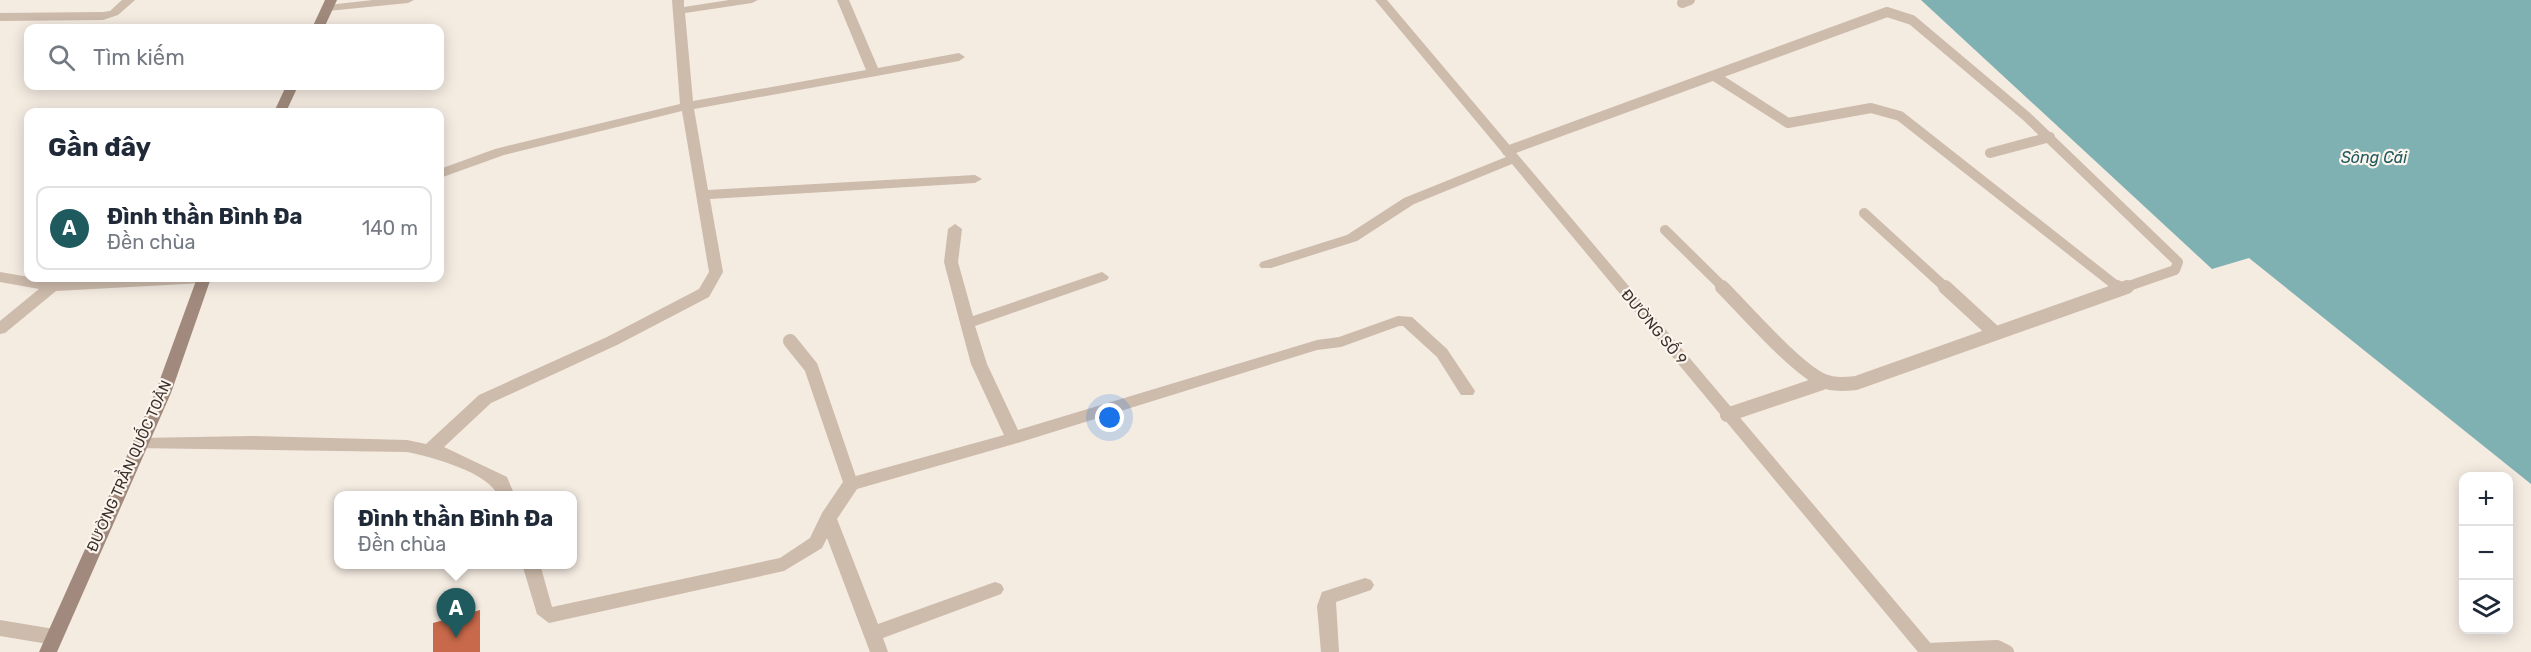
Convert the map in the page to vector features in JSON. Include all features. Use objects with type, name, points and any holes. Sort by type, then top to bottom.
[{"type":"main road","points":[[320,24],[330,4]]},
{"type":"main road","points":[[282,108],[290,90]]},
{"type":"main road","name":"ĐƯỜNG TRẦN QUỐC TOẢN","points":[[51,645],[163,393],[203,282]]},
{"type":"street","points":[[0,17],[103,16],[114,13],[129,0]]},
{"type":"street","points":[[330,4],[408,0]]},
{"type":"street","points":[[430,450],[486,399],[612,341],[704,293],[716,272],[687,106],[678,6],[752,0]]},
{"type":"street","points":[[843,0],[874,74]]},
{"type":"street","name":"ĐƯỜNG SỐ 9","points":[[1381,0],[1727,415],[1928,651]]},
{"type":"street","points":[[444,173],[500,152],[687,106],[959,57]]},
{"type":"street","points":[[1266,265],[1352,238],[1409,201],[1510,155]]},
{"type":"street","points":[[701,195],[975,178]]},
{"type":"street","points":[[956,229],[951,262],[967,323],[979,364],[1014,438]]},
{"type":"street","points":[[0,277],[24,281]]},
{"type":"street","points":[[967,323],[1102,277]]},
{"type":"street","points":[[29,282],[52,286],[128,282]]},
{"type":"street","points":[[0,329],[52,286]]},
{"type":"street","points":[[532,569],[543,609],[549,615],[784,564],[816,543],[828,518],[851,484],[1014,438],[1317,345],[1341,342],[1398,321],[1407,321],[1442,353],[1467,391]]},
{"type":"street","points":[[140,444],[276,442],[408,446],[446,454],[501,482],[505,491]]},
{"type":"street","points":[[828,518],[879,652]]},
{"type":"street","points":[[1330,652],[1326,606],[1328,597],[1365,585]]},
{"type":"street","points":[[873,634],[995,589]]},
{"type":"street","points":[[0,628],[51,645]]},
{"type":"lane","points":[[1510,155],[1887,12],[1912,20],[2050,137],[2178,261],[2175,270],[1856,383],[1822,383],[1727,415]]},
{"type":"lane","points":[[1716,77],[1788,123],[1871,108],[1900,116],[2120,289]]},
{"type":"lane","points":[[1990,153],[2050,137]]},
{"type":"lane","points":[[1863,213],[1995,333]]},
{"type":"lane","points":[[1665,230],[1822,383]]},
{"type":"lane","points":[[790,341],[811,367],[851,484]]},
{"type":"lane","points":[[1928,651],[1997,647],[2007,652]]},
{"type":"water","name":"Sông Cái","points":[[1921,0],[2531,0],[2531,484],[2249,258],[2212,269]]},
{"type":"building","points":[[480,610],[480,652],[433,652],[433,623]]},
{"type":"place","name":"Đình thần Bình Đa","points":[[456,638]]}]
